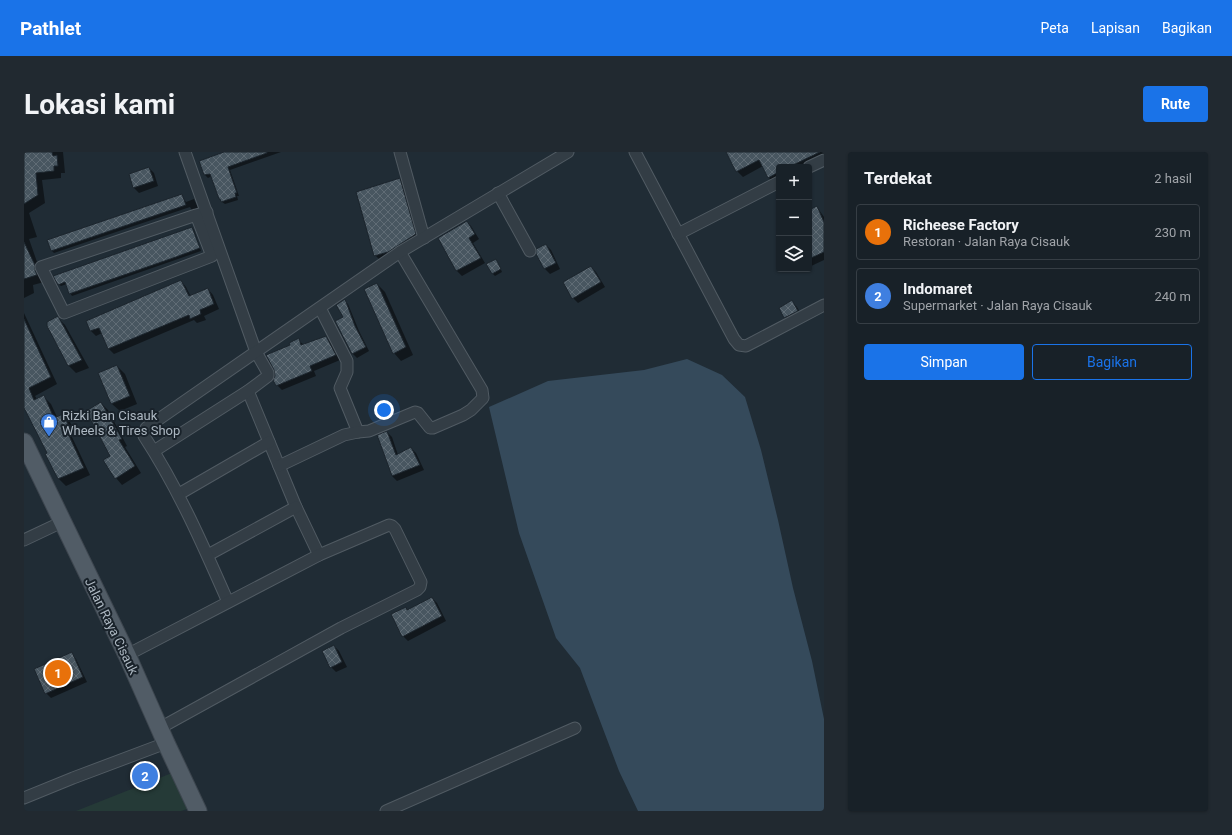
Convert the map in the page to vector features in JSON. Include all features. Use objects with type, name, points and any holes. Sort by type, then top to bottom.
[{"type":"main road","name":"Jalan Raya Cisauk","points":[[24,442],[127,654],[198,811]]},
{"type":"street","points":[[154,451],[248,391],[268,376],[256,352],[185,152]]},
{"type":"street","points":[[400,152],[424,238]]},
{"type":"street","points":[[228,602],[208,555],[179,494],[144,436],[146,428],[400,252],[568,152]]},
{"type":"street","points":[[635,152],[734,339],[739,345],[746,346],[824,305]]},
{"type":"street","points":[[812,166],[824,160]]},
{"type":"street","points":[[678,234],[776,184]]},
{"type":"street","points":[[498,194],[530,251]]},
{"type":"street","points":[[196,215],[212,256],[64,313],[41,266],[196,215],[207,212]]},
{"type":"street","points":[[279,466],[344,435],[369,431],[415,412],[418,413],[430,428],[433,428],[463,416],[483,398],[482,390],[400,252]]},
{"type":"street","points":[[320,308],[347,361],[347,372],[340,388],[358,432]]},
{"type":"street","points":[[248,391],[296,507],[319,555]]},
{"type":"street","points":[[179,494],[269,442]]},
{"type":"street","points":[[208,555],[296,507]]},
{"type":"street","points":[[24,540],[62,522]]},
{"type":"street","points":[[24,798],[73,778],[163,736],[334,631],[416,590],[420,587],[421,582],[398,536],[392,526],[389,525],[319,555],[127,654]]},
{"type":"street","points":[[386,811],[575,728]]},
{"type":"green space","points":[[172,773],[187,809],[181,811],[76,811]]},
{"type":"water","points":[[687,359],[722,375],[745,397],[761,450],[793,588],[812,661],[824,719],[824,811],[638,811],[619,771],[580,668],[556,638],[519,533],[489,407],[548,381],[644,370]]},
{"type":"building","points":[[24,152],[52,152],[53,156],[57,155],[58,166],[54,166],[54,171],[36,173],[38,195],[24,204]]},
{"type":"building","points":[[224,152],[267,153],[228,167],[237,193],[235,193],[236,197],[221,202],[210,174],[204,175],[199,161]]},
{"type":"building","points":[[726,152],[820,152],[795,164],[776,164],[776,174],[768,178],[759,160],[736,172]]},
{"type":"building","points":[[149,167],[154,181],[133,188],[129,174]]},
{"type":"building","points":[[400,178],[416,234],[388,252],[374,256],[356,192]]},
{"type":"building","points":[[182,194],[186,205],[51,251],[47,240]]},
{"type":"building","points":[[817,206],[824,222],[824,252],[812,258],[812,236],[812,208]]},
{"type":"building","points":[[467,221],[475,234],[469,238],[481,258],[456,271],[438,238]]},
{"type":"building","points":[[192,227],[200,248],[176,257],[69,294],[65,282],[58,285],[53,276]]},
{"type":"building","points":[[24,242],[35,265],[37,275],[24,279]]},
{"type":"building","points":[[546,244],[556,263],[544,269],[536,254],[536,249]]},
{"type":"building","points":[[496,259],[501,269],[492,274],[486,264]]},
{"type":"building","points":[[591,266],[601,282],[572,299],[563,282]]},
{"type":"building","points":[[181,280],[189,296],[208,288],[214,304],[200,310],[201,314],[190,319],[189,315],[108,349],[99,328],[90,331],[86,321]]},
{"type":"building","points":[[377,283],[406,347],[393,354],[364,289]]},
{"type":"building","points":[[345,299],[355,326],[366,347],[352,354],[335,321],[343,317],[336,305]]},
{"type":"building","points":[[792,300],[798,311],[784,318],[779,308]]},
{"type":"building","points":[[58,316],[82,360],[68,366],[47,326],[47,322]]},
{"type":"building","points":[[24,319],[51,377],[29,388],[34,400],[44,395],[54,418],[63,414],[69,426],[65,427],[84,468],[58,479],[45,454],[47,453],[24,408]]},
{"type":"building","points":[[326,336],[336,355],[310,366],[312,371],[276,386],[273,380],[275,376],[274,370],[266,355],[290,345],[289,343],[299,338],[301,345]]},
{"type":"building","points":[[117,365],[130,396],[111,404],[98,373]]},
{"type":"building","points":[[101,402],[122,439],[119,440],[135,466],[115,479],[103,460],[110,456],[86,411]]},
{"type":"building","points":[[387,431],[396,455],[411,447],[420,465],[392,476],[377,435]]},
{"type":"building","points":[[432,597],[442,616],[402,637],[391,614],[406,607],[407,610]]},
{"type":"building","points":[[334,645],[342,662],[330,668],[322,651]]},
{"type":"building","points":[[72,652],[83,677],[45,694],[34,669]]},
{"type":"place","name":"Rizki Ban Cisauk Wheels & Tires Shop","points":[[49,437]]},
{"type":"place","name":"Richeese Factory","points":[[58,673]]},
{"type":"place","name":"Indomaret","points":[[145,776]]}]
